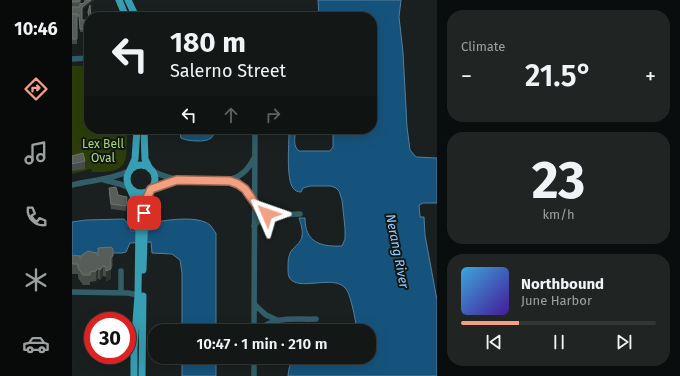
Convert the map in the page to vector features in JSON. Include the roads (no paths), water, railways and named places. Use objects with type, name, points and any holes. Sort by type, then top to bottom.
[{"type":"main road","points":[[125,1],[133,12]]},
{"type":"main road","points":[[125,1],[126,12]]},
{"type":"main road","points":[[138,134],[135,159],[126,180],[137,204],[142,230]]},
{"type":"main road","points":[[142,376],[140,296],[141,243],[145,203],[155,181],[154,174],[145,159],[144,134]]},
{"type":"main road","points":[[129,171],[138,166],[151,170]]},
{"type":"main road","points":[[130,188],[139,192],[146,192],[151,189]]},
{"type":"main road","points":[[136,332],[140,296]]},
{"type":"main road","points":[[134,364],[134,376]]},
{"type":"street","points":[[72,59],[84,58]]},
{"type":"street","points":[[254,324],[255,134]]},
{"type":"street","points":[[151,170],[164,177],[177,180],[231,179],[242,174],[250,167],[254,157]]},
{"type":"street","points":[[102,180],[118,176],[129,171]]},
{"type":"street","points":[[72,185],[92,180],[102,180],[130,188]]},
{"type":"street","points":[[151,189],[177,180]]},
{"type":"street","points":[[220,180],[230,181],[240,186],[248,193],[254,204],[261,211],[270,214],[300,214]]},
{"type":"street","points":[[254,226],[262,217],[270,214]]},
{"type":"street","points":[[121,271],[121,292]]},
{"type":"street","points":[[72,292],[121,292],[140,296]]},
{"type":"street","points":[[254,304],[268,316],[280,320]]},
{"type":"street","points":[[268,324],[280,320],[316,319]]},
{"type":"street","points":[[254,364],[254,376]]},
{"type":"water","name":"Nerang River","points":[[318,0],[401,0],[399,17],[410,150],[416,157],[437,158],[437,203],[423,203],[419,205],[420,217],[424,217],[425,235],[437,300],[437,376],[288,376],[291,364],[376,364],[376,324],[356,324],[346,289],[341,285],[334,283],[300,283],[293,281],[289,277],[288,261],[290,254],[302,236],[299,218],[305,218],[308,233],[311,238],[321,244],[342,246],[345,239],[345,228],[342,200],[339,191],[331,186],[310,186],[303,188],[301,192],[295,190],[289,177],[288,153],[289,134],[295,134],[295,145],[299,151],[330,151],[333,147],[333,134],[377,134],[377,12],[319,12]]},
{"type":"water","points":[[180,134],[214,134],[205,141],[191,141],[181,138]]},
{"type":"water","points":[[124,219],[129,225],[131,231],[151,230],[151,223],[182,219],[198,220],[211,226],[216,233],[216,324],[182,324],[182,273],[180,260],[172,254],[152,253],[151,242],[130,243],[126,252],[122,253],[93,253],[72,258],[72,222]]},
{"type":"water","points":[[182,364],[216,364],[216,376],[182,376]]},
{"type":"park label","name":"Lex Bell Oval","points":[[103,151]]}]
